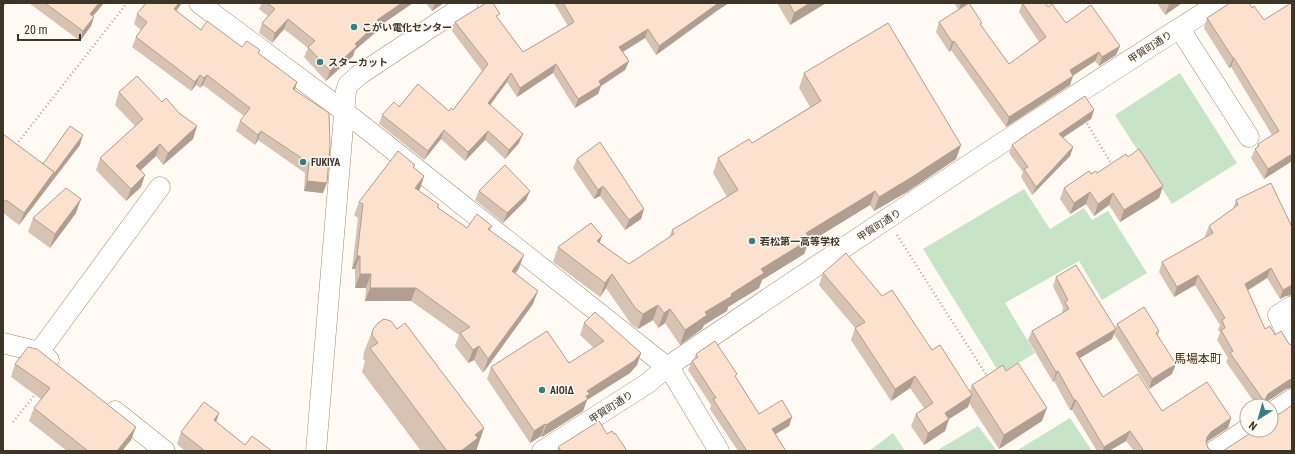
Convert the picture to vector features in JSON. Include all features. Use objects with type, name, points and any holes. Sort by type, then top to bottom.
[{"type":"street","points":[[199,3],[345,112],[666,367],[673,374],[719,451]]},
{"type":"street","points":[[316,451],[346,91],[348,85],[468,3]]},
{"type":"street","name":"甲賀町通り","points":[[542,451],[648,383],[666,367],[886,220],[1218,3]]},
{"type":"street","points":[[1178,29],[1185,37],[1249,138]]},
{"type":"street","points":[[39,352],[160,187]]},
{"type":"street","points":[[1292,306],[1278,315],[1292,344]]},
{"type":"street","points":[[3,343],[39,352],[63,371]]},
{"type":"street","points":[[99,399],[165,451]]},
{"type":"street","points":[[1279,408],[1292,399]]},
{"type":"street","points":[[1214,451],[1239,434]]},
{"type":"path","points":[[16,145],[127,3]]},
{"type":"path","points":[[1071,98],[1077,105],[1112,165]]},
{"type":"path","points":[[886,220],[987,376]]},
{"type":"path","points":[[13,422],[37,391]]},
{"type":"green space","points":[[1180,73],[1237,163],[1172,204],[1115,115]]},
{"type":"green space","points":[[1024,189],[1050,229],[1084,208],[1092,220],[1108,211],[1147,273],[1102,300],[1079,261],[1005,303],[1035,353],[1000,374],[923,249]]},
{"type":"green space","points":[[1070,418],[1092,451],[1016,451]]},
{"type":"green space","points":[[978,426],[997,451],[936,451]]},
{"type":"green space","points":[[893,433],[905,451],[869,451]]},
{"type":"building","points":[[45,3],[99,3],[90,14],[94,17],[83,31]]},
{"type":"building","points":[[146,3],[179,3],[174,9],[201,30],[207,21],[242,47],[247,41],[260,50],[258,53],[297,82],[293,89],[329,113],[330,146],[327,183],[307,181],[309,163],[261,131],[258,135],[240,121],[250,108],[207,75],[204,78],[200,75],[195,82],[136,37],[147,22],[137,14]]},
{"type":"building","points":[[267,3],[402,3],[377,20],[379,22],[355,44],[357,46],[330,71],[308,47],[315,41],[288,19],[275,33],[262,23],[275,9]]},
{"type":"building","points":[[486,3],[493,3],[500,14],[496,16],[523,52],[574,22],[563,3],[717,4],[659,46],[648,29],[619,47],[629,61],[599,81],[601,85],[578,99],[556,64],[520,88],[511,73],[488,103],[523,134],[509,150],[488,131],[468,152],[444,130],[428,151],[382,115],[394,102],[399,107],[418,84],[449,111],[451,108],[453,110],[488,64],[455,22]]},
{"type":"building","points":[[789,3],[810,3],[794,13]]},
{"type":"building","points":[[969,3],[982,23],[980,24],[1009,64],[1046,37],[1022,3],[1045,3],[1048,7],[1052,4],[1066,23],[1091,5],[1120,46],[1102,57],[1099,52],[1070,70],[1073,76],[1009,117],[954,41],[952,42],[939,22]]},
{"type":"building","points":[[1230,3],[1249,3],[1252,8],[1254,6],[1264,20],[1291,3],[1292,4],[1292,154],[1268,169],[1255,149],[1259,146],[1258,144],[1279,131],[1234,58],[1207,18]]},
{"type":"building","points":[[888,23],[961,145],[879,197],[875,191],[806,233],[810,239],[761,269],[764,273],[731,294],[732,296],[705,312],[707,315],[685,330],[670,309],[664,313],[658,305],[643,314],[636,309],[612,274],[605,283],[558,247],[591,223],[602,236],[597,241],[629,264],[674,234],[672,230],[738,190],[718,158],[749,139],[752,143],[821,101],[804,73]]},
{"type":"building","points":[[137,76],[162,102],[166,98],[179,113],[197,126],[168,153],[160,144],[136,166],[145,175],[131,189],[100,158],[143,119],[119,92]]},
{"type":"building","points":[[1085,96],[1094,110],[1059,134],[1073,147],[1036,187],[1024,169],[1028,167],[1012,145]]},
{"type":"building","points":[[70,126],[83,135],[54,174],[54,172],[43,164]]},
{"type":"building","points":[[3,134],[54,172],[24,213],[6,200],[3,203]]},
{"type":"building","points":[[600,142],[644,209],[629,220],[603,186],[598,190],[577,159]]},
{"type":"building","points":[[1139,149],[1163,186],[1124,210],[1113,193],[1098,204],[1090,192],[1074,203],[1064,188],[1089,171],[1091,174],[1096,171],[1097,173],[1126,154],[1128,157]]},
{"type":"building","points":[[398,151],[415,165],[413,167],[424,176],[415,188],[439,205],[437,207],[467,228],[477,214],[492,226],[488,229],[524,255],[512,271],[538,291],[488,359],[479,346],[473,350],[460,333],[470,327],[416,288],[370,288],[371,274],[360,274],[360,256],[357,256],[363,204],[359,202]]},
{"type":"building","points":[[505,165],[530,191],[507,213],[479,191]]},
{"type":"building","points":[[1271,183],[1292,227],[1292,285],[1283,290],[1271,268],[1245,284],[1265,329],[1270,326],[1275,335],[1281,331],[1289,344],[1292,345],[1292,379],[1268,394],[1266,398],[1262,398],[1230,353],[1233,351],[1221,330],[1225,328],[1222,320],[1225,318],[1198,275],[1177,287],[1162,262],[1213,233],[1209,226],[1238,205],[1236,200]]},
{"type":"building","points":[[66,188],[81,199],[55,234],[33,218]]},
{"type":"building","points":[[846,253],[882,296],[892,290],[932,350],[940,345],[972,395],[945,413],[949,419],[928,433],[916,414],[933,403],[915,376],[895,389],[855,328],[865,322],[823,273]]},
{"type":"building","points":[[1076,265],[1116,329],[1076,353],[1103,397],[1138,374],[1162,411],[1207,382],[1231,418],[1211,432],[1207,437],[1206,442],[1208,448],[1212,451],[1144,451],[1130,431],[1104,447],[1076,400],[1074,400],[1058,371],[1056,372],[1032,331],[1069,309],[1065,302],[1068,300],[1056,277]]},
{"type":"building","points":[[1144,307],[1159,331],[1156,333],[1176,364],[1152,379],[1117,324]]},
{"type":"building","points":[[595,312],[641,353],[634,361],[587,391],[590,394],[586,396],[588,399],[534,431],[491,367],[547,331],[569,363],[604,341],[584,323]]},
{"type":"building","points":[[384,319],[391,321],[397,329],[405,323],[484,428],[475,435],[478,438],[461,451],[447,451],[370,348],[378,343],[372,335],[373,329]]},
{"type":"building","points":[[715,341],[737,374],[735,376],[759,414],[782,400],[792,417],[772,429],[786,451],[747,451],[713,399],[716,398],[692,361],[698,357],[696,354]]},
{"type":"building","points":[[28,347],[37,349],[136,427],[117,451],[88,451],[34,408],[50,388],[15,364]]},
{"type":"building","points":[[1018,363],[1047,408],[1004,435],[972,385],[1003,365],[1006,371]]},
{"type":"building","points":[[204,402],[219,413],[214,420],[245,445],[252,436],[272,451],[205,451],[181,432]]},
{"type":"building","points":[[1292,405],[1292,451],[1223,451],[1243,438],[1279,438],[1279,414]]},
{"type":"building","points":[[599,421],[607,434],[612,431],[614,434],[615,433],[627,451],[561,451],[558,447]]},
{"type":"place","name":"こがい電化センター","points":[[354,27]]},
{"type":"place","name":"スターカット","points":[[320,62]]},
{"type":"place","name":"FUKIYA","points":[[303,162]]},
{"type":"place","name":"若松第一高等学校","points":[[752,241]]},
{"type":"place","name":"AIOIΔ","points":[[542,390]]},
{"type":"district","name":"馬場本町","points":[[1198,359]]}]
